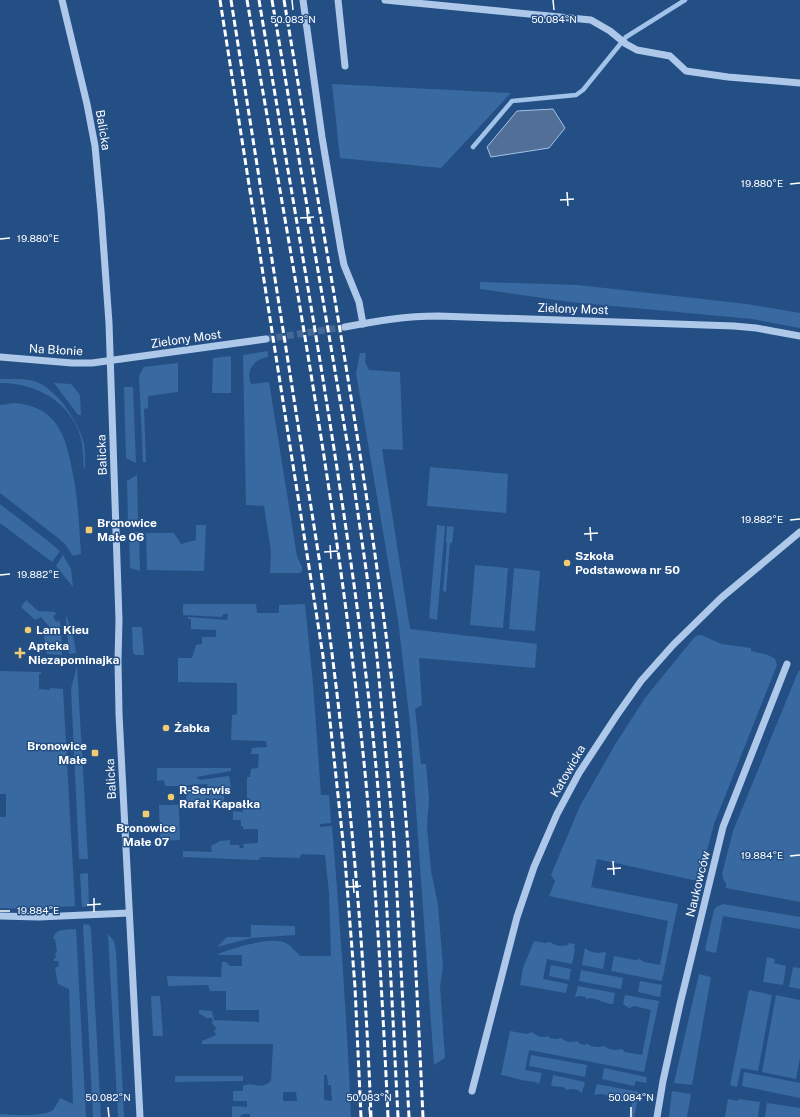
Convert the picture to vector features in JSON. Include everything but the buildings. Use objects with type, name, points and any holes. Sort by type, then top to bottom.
[{"type":"street","name":"Balicka","points":[[62,0],[87,104],[94,146],[104,241],[109,323],[118,620],[119,714],[140,1117]]},
{"type":"street","points":[[302,0],[322,137],[341,250],[344,265],[359,302],[363,324]]},
{"type":"street","points":[[338,0],[345,66]]},
{"type":"street","points":[[385,0],[471,4],[591,20],[618,37],[626,44],[638,50],[670,56],[686,71],[728,77],[800,83]]},
{"type":"street","name":"Zielony Most","points":[[345,327],[391,318],[415,316],[734,326],[756,328],[800,336]]},
{"type":"street","name":"Zielony Most","points":[[110,361],[266,339]]},
{"type":"street","name":"Na Błonie","points":[[0,357],[72,363],[110,361]]},
{"type":"street","name":"Katowicka","points":[[472,1091],[520,910],[534,867],[557,814],[579,773],[616,715],[641,682],[673,645],[722,598],[800,532]]},
{"type":"street","name":"Naukowców","points":[[657,1117],[662,1081],[723,827],[787,664]]},
{"type":"street","points":[[0,916],[39,917],[129,913]]},
{"type":"shaded area","points":[[332,84],[511,93],[441,168],[340,158]]},
{"type":"shaded area","points":[[553,109],[565,128],[549,148],[491,157],[487,147],[517,111]]},
{"type":"shaded area","points":[[480,282],[578,285],[747,304],[800,313],[800,328],[752,319],[570,302],[480,289]]},
{"type":"shaded area","points":[[268,351],[268,357],[255,362],[252,366],[250,369],[249,379],[251,384],[269,382],[297,556],[302,567],[302,571],[300,573],[270,573],[271,551],[264,506],[246,505],[243,355]]},
{"type":"shaded area","points":[[360,353],[366,353],[365,362],[369,370],[400,372],[403,450],[382,449],[410,629],[537,644],[535,668],[419,658],[422,705],[415,709],[421,764],[426,764],[429,798],[427,827],[431,871],[438,905],[443,967],[440,987],[445,1058],[434,1065],[410,723],[398,620],[356,373]]},
{"type":"shaded area","points":[[230,356],[231,393],[212,393],[213,358]]},
{"type":"shaded area","points":[[178,363],[178,392],[148,396],[148,408],[144,409],[146,462],[143,462],[139,376],[144,367]]},
{"type":"shaded area","points":[[0,379],[24,379],[37,382],[45,386],[60,400],[78,426],[84,444],[85,468],[80,435],[68,412],[59,403],[37,390],[25,386],[0,383]]},
{"type":"shaded area","points":[[54,383],[71,384],[80,395],[81,415],[78,415]]},
{"type":"shaded area","points":[[124,387],[133,387],[136,463],[126,458]]},
{"type":"shaded area","points":[[15,403],[40,410],[49,416],[62,433],[69,456],[76,490],[81,554],[73,556],[65,544],[0,493],[0,405]]},
{"type":"shaded area","points":[[430,467],[508,474],[506,513],[427,506]]},
{"type":"shaded area","points":[[137,475],[138,523],[128,522],[127,481]]},
{"type":"shaded area","points":[[0,504],[60,551],[52,562],[0,523]]},
{"type":"shaded area","points":[[196,525],[206,525],[204,571],[147,570],[146,533],[174,533],[181,544],[196,540]]},
{"type":"shaded area","points":[[437,525],[445,526],[437,620],[429,618]]},
{"type":"shaded area","points":[[447,526],[454,527],[452,543],[450,543],[446,592],[443,591]]},
{"type":"shaded area","points":[[139,532],[140,571],[130,568],[129,533]]},
{"type":"shaded area","points":[[63,555],[71,569],[73,587],[56,566]]},
{"type":"shaded area","points":[[475,565],[508,568],[503,628],[470,625]]},
{"type":"shaded area","points":[[514,568],[540,571],[535,631],[509,629]]},
{"type":"shaded area","points":[[26,600],[38,611],[55,612],[56,614],[53,616],[56,622],[59,620],[61,627],[52,630],[41,617],[35,620],[21,607]]},
{"type":"shaded area","points":[[183,604],[256,604],[257,613],[279,613],[279,605],[305,604],[313,684],[321,795],[329,795],[331,823],[320,824],[320,827],[332,826],[343,972],[351,1117],[250,1117],[250,1114],[243,1114],[239,1117],[232,1117],[232,1106],[247,1107],[247,1101],[233,1101],[233,1091],[243,1091],[243,1086],[260,1086],[271,1081],[273,1044],[202,1044],[202,1041],[216,1035],[214,1030],[217,1029],[211,1022],[213,1022],[212,1018],[206,1018],[199,1013],[199,1010],[212,1011],[214,1020],[259,1022],[259,1010],[226,1010],[226,991],[210,991],[208,985],[168,986],[167,976],[221,977],[222,962],[226,962],[230,966],[242,966],[242,955],[218,954],[241,946],[260,942],[277,941],[286,943],[300,956],[331,956],[329,893],[325,855],[301,854],[300,858],[261,857],[258,860],[183,857],[183,851],[212,852],[211,846],[220,841],[230,840],[230,845],[239,845],[240,848],[244,848],[243,844],[258,843],[258,829],[243,829],[243,826],[241,826],[241,820],[233,820],[233,811],[243,812],[243,808],[233,807],[247,806],[247,777],[250,777],[251,769],[258,768],[259,754],[251,754],[252,748],[267,747],[266,741],[231,740],[232,715],[237,714],[237,683],[178,682],[178,658],[192,658],[196,645],[202,644],[202,637],[216,637],[216,630],[191,629],[191,619],[188,619],[188,617],[227,620],[228,614],[223,614],[222,617],[183,615]],"holes":[[[324,1075],[327,1075],[328,1085],[331,1085],[332,1101],[324,1100]],[[283,1092],[296,1092],[297,1101],[283,1101]]]},
{"type":"shaded area","points":[[67,617],[74,640],[76,653],[69,654]]},
{"type":"shaded area","points":[[132,627],[142,627],[144,655],[135,655],[133,653]]},
{"type":"shaded area","points":[[61,631],[62,655],[47,654],[44,636]]},
{"type":"shaded area","points":[[700,635],[721,644],[751,648],[751,651],[768,655],[775,659],[777,665],[714,824],[700,878],[693,880],[597,859],[591,887],[678,904],[662,981],[611,971],[614,956],[635,960],[640,959],[644,962],[660,965],[668,921],[549,896],[555,881],[551,875],[580,806],[616,743],[645,698],[693,639]]},
{"type":"shaded area","points":[[77,666],[88,859],[79,859],[71,689]]},
{"type":"shaded area","points":[[800,670],[800,902],[726,888],[726,883],[722,874],[733,831]]},
{"type":"shaded area","points":[[0,671],[41,672],[41,674],[39,674],[39,689],[63,689],[75,906],[22,909],[0,908],[0,817],[6,817],[6,794],[0,794]]},
{"type":"shaded area","points":[[157,768],[231,768],[231,771],[196,777],[200,780],[229,776],[231,787],[208,787],[207,784],[165,786],[164,780],[157,781]]},
{"type":"shaded area","points":[[186,787],[199,787],[201,790],[229,789],[229,794],[224,795],[224,805],[202,805],[202,807],[179,809],[180,840],[160,841],[159,805],[186,805]]},
{"type":"shaded area","points":[[88,873],[89,906],[82,907],[80,874]]},
{"type":"shaded area","points":[[723,904],[800,917],[800,929],[723,916],[716,953],[707,951],[705,949],[714,910],[716,907]]},
{"type":"shaded area","points":[[83,924],[90,925],[91,930],[101,1117],[93,1117]]},
{"type":"shaded area","points":[[251,925],[295,926],[295,935],[251,938],[217,947],[227,937],[251,937]]},
{"type":"shaded area","points":[[76,929],[86,1117],[0,1117],[0,1114],[42,1114],[53,1110],[60,1098],[73,1104],[69,989],[58,984],[55,968],[59,966],[58,961],[54,961],[54,958],[56,958],[55,953],[57,952],[55,939],[53,939],[54,935],[59,931]]},
{"type":"shaded area","points":[[108,934],[114,941],[116,952],[124,1117],[118,1117]]},
{"type":"shaded area","points":[[534,941],[545,943],[550,942],[561,946],[568,945],[569,943],[575,944],[572,964],[547,959],[543,979],[568,984],[566,993],[520,985],[523,968]]},
{"type":"shaded area","points":[[585,948],[594,953],[606,953],[603,969],[582,965]]},
{"type":"shaded area","points":[[767,957],[775,959],[774,963],[786,966],[783,985],[763,982]]},
{"type":"shaded area","points":[[551,965],[571,969],[569,980],[549,976]]},
{"type":"shaded area","points":[[793,967],[800,968],[800,989],[789,987]]},
{"type":"shaded area","points":[[581,970],[623,978],[621,989],[579,981]]},
{"type":"shaded area","points":[[699,974],[711,977],[692,1085],[674,1083]]},
{"type":"shaded area","points":[[640,981],[662,985],[660,997],[638,992]]},
{"type":"shaded area","points":[[578,986],[615,993],[613,1004],[589,998],[586,999],[586,997],[575,997]]},
{"type":"shaded area","points":[[749,990],[772,995],[758,1071],[741,1068],[737,1087],[730,1085]]},
{"type":"shaded area","points":[[625,995],[659,1001],[644,1072],[529,1050],[525,1070],[542,1073],[539,1084],[501,1075],[510,1031],[527,1034],[532,1032],[540,1037],[549,1036],[549,1038],[561,1038],[568,1042],[577,1041],[580,1044],[586,1045],[586,1043],[597,1047],[604,1046],[612,1050],[622,1049],[625,1052],[642,1055],[651,1010],[634,1006],[629,1008],[623,1004]]},
{"type":"shaded area","points":[[776,995],[800,1000],[800,1058],[796,1079],[762,1072]]},
{"type":"shaded area","points":[[151,996],[160,996],[163,1036],[153,1036]]},
{"type":"shaded area","points":[[531,1055],[587,1065],[585,1077],[529,1066]]},
{"type":"shaded area","points":[[604,1068],[647,1077],[646,1083],[636,1081],[634,1086],[602,1079]]},
{"type":"shaded area","points":[[744,1072],[800,1083],[800,1098],[742,1086]]},
{"type":"shaded area","points":[[553,1075],[585,1082],[582,1093],[575,1089],[567,1090],[563,1087],[551,1086]]},
{"type":"shaded area","points":[[175,1076],[243,1076],[243,1081],[175,1082]]},
{"type":"shaded area","points":[[597,1084],[639,1092],[634,1117],[629,1117],[633,1100],[616,1097],[611,1098],[603,1094],[594,1095]]},
{"type":"shaded area","points":[[672,1091],[691,1094],[687,1117],[669,1117]]},
{"type":"shaded area","points":[[728,1099],[760,1102],[758,1117],[725,1117]]},
{"type":"shaded area","points":[[767,1103],[800,1108],[800,1117],[765,1117]]},
{"type":"waterway","points":[[473,147],[512,101],[576,95],[583,90],[626,37],[685,0]]},
{"type":"tunnel","points":[[266,339],[345,327]]},
{"type":"railway","points":[[220,0],[323,656],[345,860],[355,987],[361,1117]]},
{"type":"railway","points":[[231,0],[320,564],[338,702],[359,908],[371,1117]]},
{"type":"railway","points":[[247,0],[318,415],[353,665],[371,834],[388,1117]]},
{"type":"railway","points":[[259,0],[328,412],[364,660],[377,774],[389,945],[398,1117]]},
{"type":"railway","points":[[272,0],[351,465],[368,583],[377,657],[394,839],[409,1117]]},
{"type":"railway","points":[[284,0],[356,426],[392,682],[408,845],[423,1117]]},
{"type":"place","name":"Bronowice Małe 06","points":[[89,530]]},
{"type":"place","name":"Szkoła Podstawowa nr 50","points":[[567,563]]},
{"type":"place","name":"Lam Kieu","points":[[28,630]]},
{"type":"place","name":"Apteka Niezapominajka","points":[[20,653]]},
{"type":"place","name":"Żabka","points":[[166,728]]},
{"type":"place","name":"Bronowice Małe","points":[[95,753]]},
{"type":"place","name":"R-Serwis Rafał Kapałka","points":[[171,797]]},
{"type":"place","name":"Bronowice Małe 07","points":[[146,814]]}]
